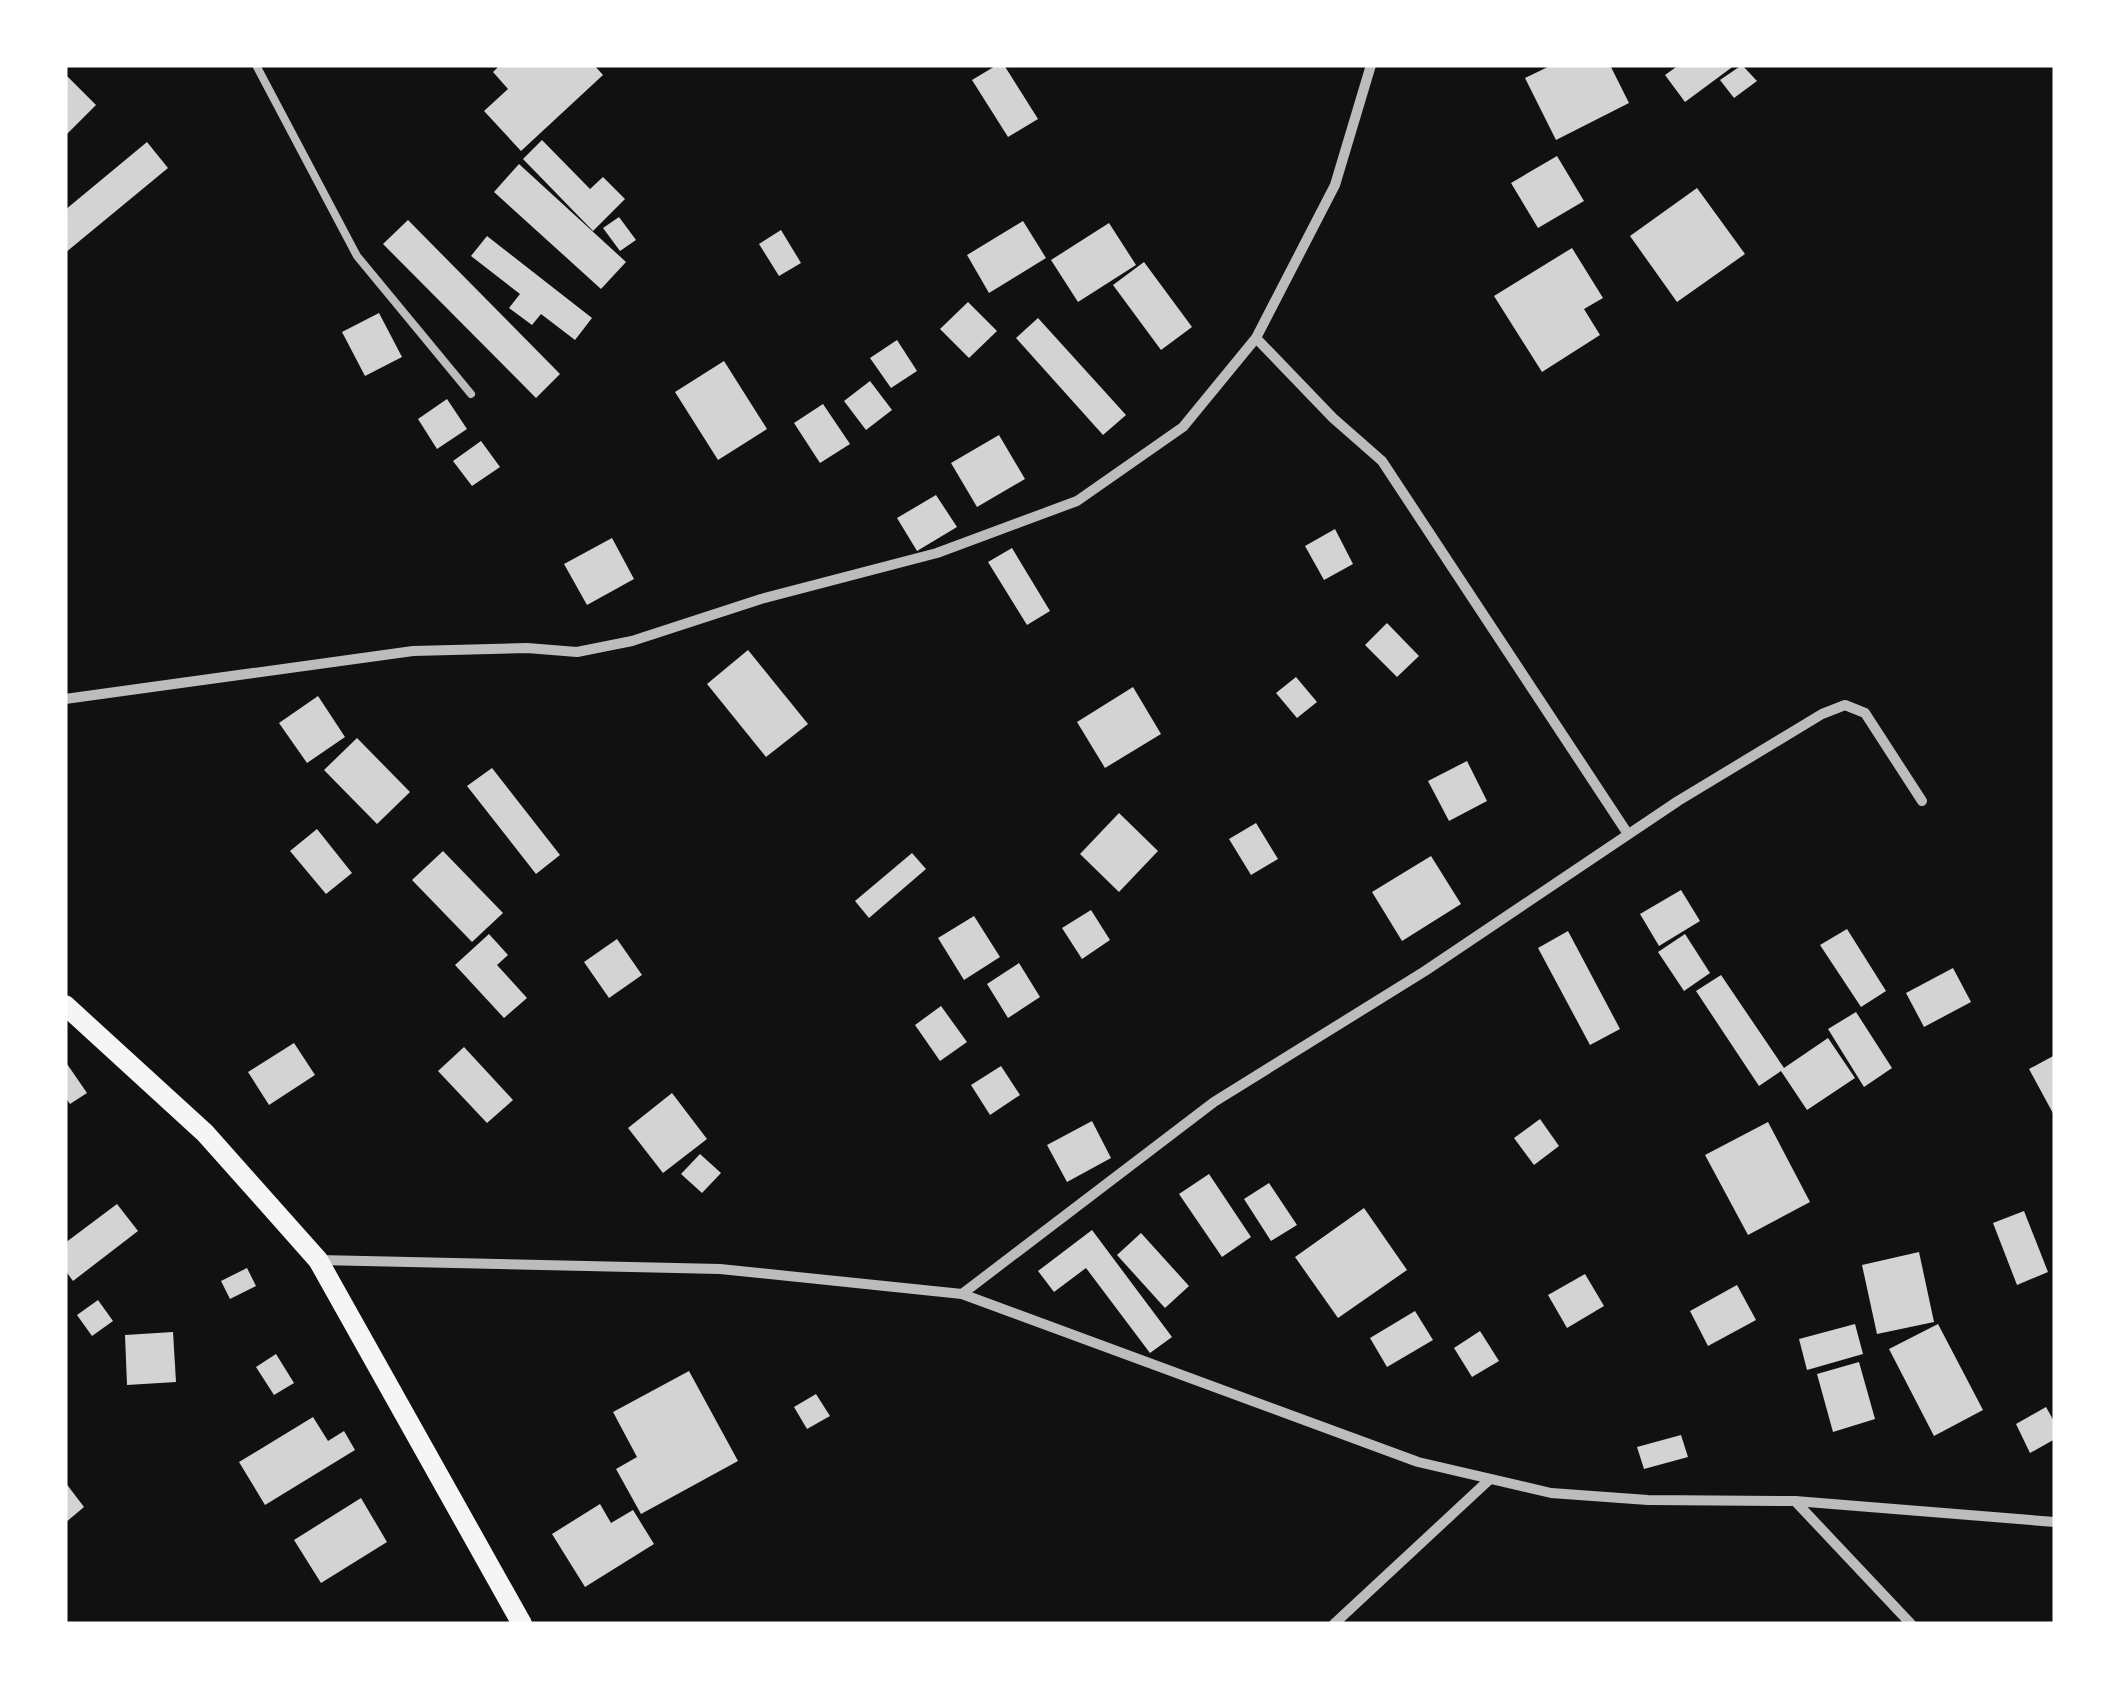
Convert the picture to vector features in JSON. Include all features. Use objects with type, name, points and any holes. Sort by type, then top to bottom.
[{"type":"main road","points":[[65,1005],[205,1132],[318,1260],[522,1624]]},
{"type":"street","points":[[65,699],[413,651],[527,648],[577,652],[937,553],[1077,501],[1183,428],[1256,338],[1335,185],[1371,65]]},
{"type":"street","points":[[1256,338],[1333,418],[1382,461],[1628,834]]},
{"type":"street","points":[[962,1294],[1214,1102],[1425,971],[1628,834],[1845,705],[1865,713],[1922,800]]},
{"type":"street","points":[[318,1260],[720,1269],[962,1294],[1418,1462],[1551,1493],[1648,1500],[1795,1501],[2055,1522]]},
{"type":"street","points":[[1334,1624],[1490,1479]]},
{"type":"street","points":[[1795,1501],[1911,1624]]},
{"type":"lane","points":[[256,65],[358,256],[471,394]]},
{"type":"building","points":[[500,65],[594,65],[603,75],[521,151],[484,111],[508,89],[493,72]]},
{"type":"building","points":[[1004,65],[1038,119],[1008,137],[972,80]]},
{"type":"building","points":[[1552,65],[1610,65],[1629,103],[1556,140],[1525,78]]},
{"type":"building","points":[[1679,65],[1735,65],[1685,102],[1665,75]]},
{"type":"building","points":[[1742,65],[1757,81],[1734,98],[1720,80]]},
{"type":"building","points":[[65,74],[96,105],[65,136]]},
{"type":"building","points":[[542,140],[590,189],[603,177],[625,199],[593,231],[523,159]]},
{"type":"building","points":[[147,142],[168,168],[65,253],[65,210]]},
{"type":"building","points":[[1557,156],[1584,201],[1538,228],[1511,183]]},
{"type":"building","points":[[519,164],[626,262],[601,289],[494,192]]},
{"type":"building","points":[[1697,188],[1745,254],[1677,302],[1630,236]]},
{"type":"building","points":[[619,217],[636,240],[620,251],[603,228]]},
{"type":"building","points":[[408,220],[560,374],[536,398],[383,244]]},
{"type":"building","points":[[1023,221],[1046,258],[989,293],[967,255]]},
{"type":"building","points":[[1109,223],[1136,265],[1078,302],[1051,260]]},
{"type":"building","points":[[781,230],[801,263],[779,276],[759,244]]},
{"type":"building","points":[[487,236],[592,318],[575,340],[541,314],[532,325],[509,308],[520,294],[471,256]]},
{"type":"building","points":[[1572,248],[1603,298],[1584,309],[1600,335],[1542,372],[1494,296]]},
{"type":"building","points":[[1144,262],[1192,327],[1161,350],[1113,285]]},
{"type":"building","points":[[968,302],[997,331],[969,358],[940,329]]},
{"type":"building","points":[[379,313],[402,357],[365,376],[342,332]]},
{"type":"building","points":[[1038,318],[1126,415],[1103,435],[1016,338]]},
{"type":"building","points":[[897,340],[917,371],[891,388],[870,358]]},
{"type":"building","points":[[724,361],[767,429],[718,460],[675,392]]},
{"type":"building","points":[[870,381],[892,410],[866,430],[844,401]]},
{"type":"building","points":[[447,399],[467,429],[437,449],[418,419]]},
{"type":"building","points":[[823,404],[850,444],[820,463],[794,423]]},
{"type":"building","points":[[999,435],[1025,479],[977,507],[951,463]]},
{"type":"building","points":[[481,441],[500,467],[472,486],[453,461]]},
{"type":"building","points":[[936,495],[957,527],[917,551],[897,518]]},
{"type":"building","points":[[1335,529],[1353,564],[1324,580],[1305,546]]},
{"type":"building","points":[[612,538],[634,579],[587,605],[564,564]]},
{"type":"building","points":[[1012,548],[1050,611],[1027,625],[988,562]]},
{"type":"building","points":[[1387,623],[1419,656],[1397,677],[1365,645]]},
{"type":"building","points":[[748,650],[808,724],[766,757],[707,684]]},
{"type":"building","points":[[1296,677],[1317,702],[1297,718],[1276,693]]},
{"type":"building","points":[[1133,687],[1161,734],[1105,768],[1077,722]]},
{"type":"building","points":[[318,696],[345,737],[307,763],[279,723]]},
{"type":"building","points":[[357,738],[410,792],[377,824],[324,770]]},
{"type":"building","points":[[1467,761],[1487,801],[1449,821],[1428,781]]},
{"type":"building","points":[[492,768],[560,855],[536,874],[467,786]]},
{"type":"building","points":[[1119,813],[1158,851],[1119,892],[1080,854]]},
{"type":"building","points":[[1256,823],[1278,859],[1251,875],[1229,839]]},
{"type":"building","points":[[317,829],[352,873],[326,894],[290,851]]},
{"type":"building","points":[[443,851],[503,913],[472,942],[412,880]]},
{"type":"building","points":[[912,853],[926,869],[869,918],[855,901]]},
{"type":"building","points":[[1431,856],[1461,904],[1402,941],[1372,892]]},
{"type":"building","points":[[1681,890],[1700,921],[1659,946],[1640,914]]},
{"type":"building","points":[[1091,910],[1110,940],[1082,959],[1062,928]]},
{"type":"building","points":[[974,916],[1000,957],[964,980],[938,938]]},
{"type":"building","points":[[1847,929],[1886,991],[1861,1007],[1820,945]]},
{"type":"building","points":[[1568,931],[1620,1029],[1590,1045],[1538,948]]},
{"type":"building","points":[[489,934],[508,955],[497,965],[527,998],[504,1018],[455,965]]},
{"type":"building","points":[[1685,934],[1710,973],[1684,991],[1658,952]]},
{"type":"building","points":[[617,939],[642,975],[609,998],[584,962]]},
{"type":"building","points":[[1019,963],[1040,997],[1008,1018],[987,984]]},
{"type":"building","points":[[1953,968],[1971,1002],[1924,1027],[1906,993]]},
{"type":"building","points":[[1721,975],[1784,1068],[1828,1038],[1855,1078],[1807,1110],[1781,1071],[1759,1086],[1696,991]]},
{"type":"building","points":[[941,1006],[967,1042],[940,1061],[915,1025]]},
{"type":"building","points":[[1856,1012],[1892,1068],[1864,1087],[1828,1029]]},
{"type":"building","points":[[294,1043],[315,1075],[269,1105],[248,1072]]},
{"type":"building","points":[[464,1047],[513,1100],[487,1123],[438,1071]]},
{"type":"building","points":[[2055,1055],[2055,1117],[2029,1069]]},
{"type":"building","points":[[65,1061],[87,1093],[70,1104],[65,1097]]},
{"type":"building","points":[[1001,1066],[1020,1095],[990,1115],[971,1085]]},
{"type":"building","points":[[672,1093],[707,1139],[663,1173],[628,1128]]},
{"type":"building","points":[[1540,1119],[1559,1146],[1534,1165],[1514,1138]]},
{"type":"building","points":[[1092,1121],[1111,1158],[1067,1182],[1047,1145]]},
{"type":"building","points":[[1768,1122],[1810,1202],[1748,1235],[1705,1155]]},
{"type":"building","points":[[700,1154],[721,1173],[702,1193],[681,1174]]},
{"type":"building","points":[[1209,1174],[1251,1237],[1222,1257],[1179,1194]]},
{"type":"building","points":[[1269,1183],[1297,1225],[1271,1241],[1244,1199]]},
{"type":"building","points":[[117,1204],[138,1231],[73,1281],[65,1270],[65,1243]]},
{"type":"building","points":[[1364,1208],[1407,1270],[1338,1318],[1295,1257]]},
{"type":"building","points":[[2024,1211],[2048,1272],[2017,1285],[1993,1223]]},
{"type":"building","points":[[1092,1230],[1172,1337],[1150,1353],[1086,1268],[1054,1292],[1038,1271]]},
{"type":"building","points":[[1141,1233],[1189,1286],[1165,1308],[1117,1255]]},
{"type":"building","points":[[1919,1252],[1934,1322],[1877,1334],[1862,1265]]},
{"type":"building","points":[[247,1268],[256,1286],[230,1299],[221,1281]]},
{"type":"building","points":[[1585,1274],[1604,1306],[1567,1328],[1548,1295]]},
{"type":"building","points":[[1737,1285],[1756,1320],[1708,1346],[1690,1311]]},
{"type":"building","points":[[98,1300],[113,1321],[92,1336],[77,1315]]},
{"type":"building","points":[[1415,1311],[1433,1340],[1387,1367],[1370,1338]]},
{"type":"building","points":[[1855,1324],[1863,1354],[1807,1370],[1799,1339]]},
{"type":"building","points":[[1938,1324],[1983,1410],[1934,1436],[1889,1349]]},
{"type":"building","points":[[1480,1331],[1499,1361],[1472,1377],[1454,1348]]},
{"type":"building","points":[[173,1332],[176,1382],[127,1385],[125,1335]]},
{"type":"building","points":[[276,1354],[294,1383],[274,1395],[256,1367]]},
{"type":"building","points":[[1859,1362],[1875,1419],[1833,1432],[1817,1374]]},
{"type":"building","points":[[689,1371],[738,1461],[641,1514],[616,1469],[637,1457],[613,1412]]},
{"type":"building","points":[[816,1394],[830,1416],[807,1429],[794,1407]]},
{"type":"building","points":[[2046,1407],[2055,1423],[2055,1439],[2030,1453],[2016,1424]]},
{"type":"building","points":[[313,1417],[328,1441],[344,1431],[355,1450],[265,1505],[239,1462]]},
{"type":"building","points":[[1681,1435],[1688,1457],[1644,1469],[1637,1447]]},
{"type":"building","points":[[65,1482],[84,1507],[65,1523]]},
{"type":"building","points":[[361,1498],[387,1542],[321,1583],[294,1540]]},
{"type":"building","points":[[600,1504],[611,1523],[633,1510],[654,1544],[585,1587],[552,1534]]}]
